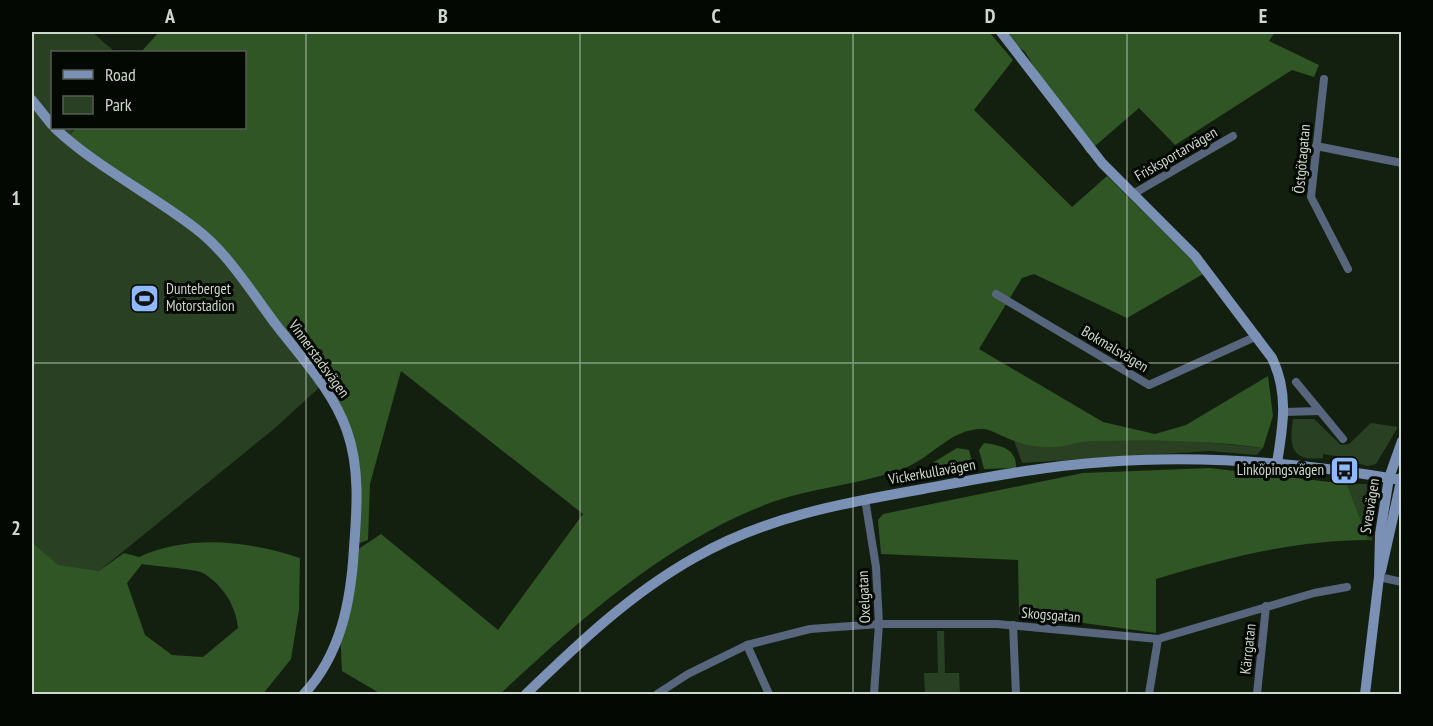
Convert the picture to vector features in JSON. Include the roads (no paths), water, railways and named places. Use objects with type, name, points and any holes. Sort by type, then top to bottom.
[{"type":"main road","points":[[1001,32],[1102,163],[1195,256],[1257,336],[1280,375],[1284,412],[1277,463]]},
{"type":"main road","name":"Vinnerstadsvägen","points":[[32,100],[51,122]]},
{"type":"main road","name":"Vinnerstadsvägen","points":[[58,129],[198,230],[217,248],[306,363],[333,402],[346,428],[354,464],[357,504],[349,592],[337,642],[324,669],[304,694]]},
{"type":"main road","name":"Sveavägen","points":[[1379,577],[1378,548],[1389,478],[1401,441]]},
{"type":"main road","name":"Vickerkullavägen","points":[[526,694],[604,620],[659,579],[695,557],[762,525],[831,505],[1027,471],[1104,462],[1188,459],[1277,463],[1401,478]]},
{"type":"main road","name":"Sveavägen","points":[[1365,694],[1379,577],[1401,478]]},
{"type":"street","name":"Östgötagatan","points":[[1324,79],[1311,197],[1348,268]]},
{"type":"street","name":"Frisksportarvägen","points":[[1133,194],[1233,136]]},
{"type":"street","points":[[1316,146],[1401,163]]},
{"type":"street","name":"Bokmalsvägen","points":[[996,294],[1149,385],[1257,336]]},
{"type":"street","points":[[1296,382],[1343,439]]},
{"type":"street","points":[[1284,412],[1319,411]]},
{"type":"street","name":"Oxelgatan","points":[[865,499],[876,567],[879,624],[874,694]]},
{"type":"street","points":[[1379,577],[1401,582]]},
{"type":"street","name":"Skogsgatan","points":[[657,694],[688,674],[747,645],[810,629],[879,624],[1013,625],[1158,639],[1331,588],[1347,587]]},
{"type":"street","name":"Kärrgatan","points":[[1257,694],[1266,606]]},
{"type":"street","points":[[1013,625],[1016,694]]},
{"type":"street","points":[[1149,694],[1158,639]]},
{"type":"street","points":[[747,645],[769,694]]},
{"type":"place","name":"Dunteberget Motorstadion","points":[[145,298]]},
{"type":"place","name":"Linköpingsvägen","points":[[1345,470]]}]
